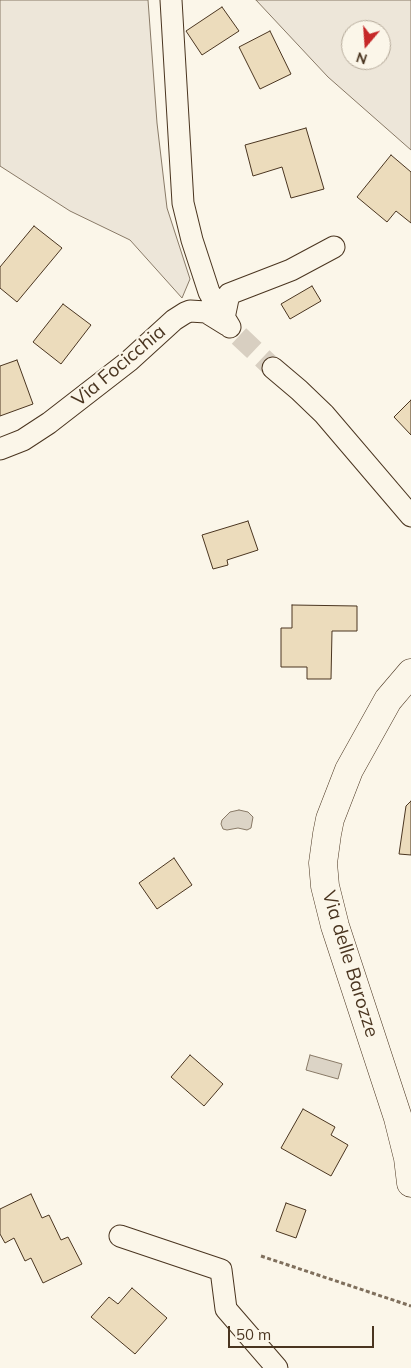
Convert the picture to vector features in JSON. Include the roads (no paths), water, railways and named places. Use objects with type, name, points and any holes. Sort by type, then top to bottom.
[{"type":"main road","name":"Via delle Barozze","points":[[410,1167],[398,1118],[335,926],[325,886],[323,863],[330,819],[349,770],[388,700],[411,674]]},
{"type":"street","points":[[171,0],[183,203],[192,240],[209,292],[231,327]]},
{"type":"street","points":[[231,327],[229,294],[291,270],[334,247]]},
{"type":"street","name":"Via Focicchia","points":[[0,449],[23,440],[49,424],[129,361],[174,320],[185,313],[206,312],[231,327]]},
{"type":"street","points":[[273,368],[330,420],[411,516]]},
{"type":"street","points":[[120,1236],[221,1270],[226,1309],[277,1368]]},
{"type":"tunnel","points":[[239,336],[273,368]]}]
